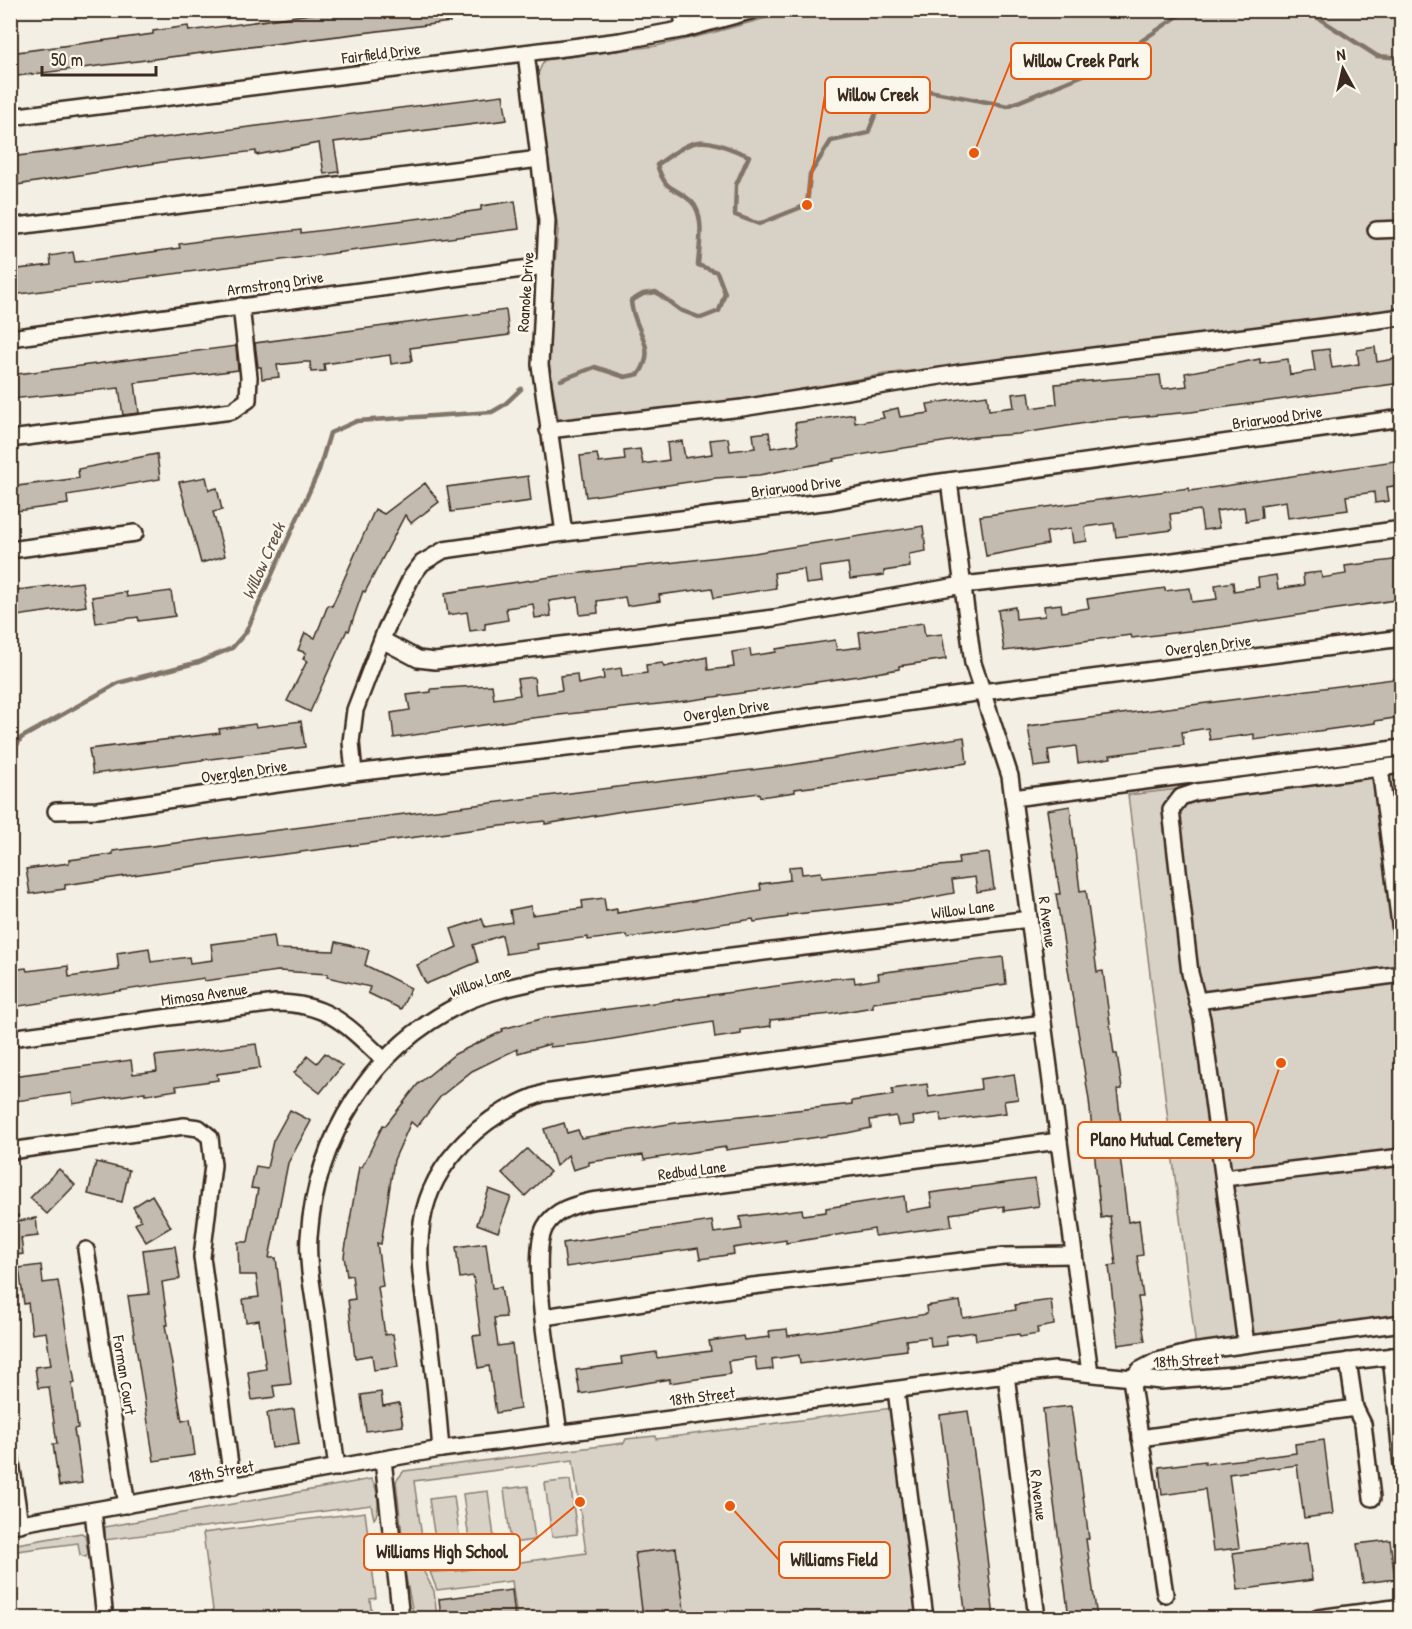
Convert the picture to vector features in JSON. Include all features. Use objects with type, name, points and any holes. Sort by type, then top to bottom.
[{"type":"street","points":[[681,10],[685,29]]},
{"type":"street","name":"Fairfield Drive","points":[[10,117],[620,41],[685,29],[754,10]]},
{"type":"street","name":"Roanoke Drive","points":[[526,53],[547,221],[540,365],[564,533]]},
{"type":"street","points":[[10,227],[539,159]]},
{"type":"street","points":[[1376,230],[1401,229]]},
{"type":"street","name":"Armstrong Drive","points":[[10,338],[545,266]]},
{"type":"street","points":[[10,440],[232,411],[248,400],[249,377],[241,306]]},
{"type":"street","points":[[548,430],[742,408],[958,373],[1401,317]]},
{"type":"street","name":"Briarwood Drive","points":[[354,773],[351,742],[355,710],[382,640],[412,576],[422,563],[433,555],[453,548],[831,501],[949,481],[1401,418]]},
{"type":"street","name":"R Avenue","points":[[949,481],[973,663],[1002,746],[1013,798],[1090,1373]]},
{"type":"street","points":[[382,640],[418,659],[435,661],[774,618],[963,585],[1152,564],[1401,530]]},
{"type":"street","points":[[10,550],[135,533]]},
{"type":"street","name":"Overglen Drive","points":[[56,811],[96,810],[354,773],[684,734],[982,692],[1401,638]]},
{"type":"street","points":[[1013,798],[1401,748]]},
{"type":"street","points":[[1246,1344],[1224,1178],[1197,1001],[1190,974],[1171,817],[1175,803],[1196,792],[1401,765]]},
{"type":"street","points":[[1380,768],[1401,940]]},
{"type":"street","name":"Willow Lane","points":[[337,1468],[309,1239],[314,1198],[330,1144],[362,1086],[384,1060],[421,1029],[462,1003],[518,985],[548,979],[1029,919]]},
{"type":"street","points":[[1197,1001],[1401,974]]},
{"type":"street","name":"Mimosa Avenue","points":[[10,1038],[276,1002],[293,1003],[326,1011],[343,1022],[384,1060]]},
{"type":"street","points":[[441,1449],[422,1279],[422,1219],[435,1183],[451,1158],[475,1130],[492,1117],[522,1101],[544,1093],[1043,1023]]},
{"type":"street","points":[[10,1151],[184,1126],[199,1128],[210,1137],[213,1165],[202,1257],[233,1487]]},
{"type":"street","name":"Redbud Lane","points":[[559,1433],[544,1317],[538,1246],[545,1225],[567,1208],[591,1201],[1059,1141]]},
{"type":"street","points":[[1224,1178],[1401,1157]]},
{"type":"street","name":"Forman Court","points":[[86,1250],[127,1505]]},
{"type":"street","points":[[544,1317],[736,1288],[1004,1256],[1074,1255]]},
{"type":"street","points":[[1165,1594],[1131,1379],[1140,1370],[1157,1361],[1192,1352],[1401,1323]]},
{"type":"street","points":[[1396,1356],[1401,1465]]},
{"type":"street","name":"18th Street","points":[[15,1524],[441,1449],[1006,1375],[1055,1370],[1161,1381],[1396,1356]]},
{"type":"street","points":[[1348,1362],[1355,1408],[1363,1424],[1372,1497]]},
{"type":"street","name":"R Avenue","points":[[1006,1375],[1037,1618]]},
{"type":"street","points":[[896,1390],[925,1618]]},
{"type":"street","points":[[1140,1438],[1355,1408]]},
{"type":"street","points":[[10,1455],[15,1524]]},
{"type":"street","points":[[383,1460],[401,1618]]},
{"type":"street","points":[[93,1511],[105,1618]]},
{"type":"street","points":[[1318,1618],[1392,1612]]},
{"type":"shaded area","points":[[792,11],[1401,11],[1401,310],[885,374],[768,396],[559,423],[549,366],[548,337],[558,230],[537,76],[544,60],[656,46]]},
{"type":"shaded area","points":[[1401,762],[1401,1331],[1197,1356],[1128,795]]},
{"type":"shaded area","points":[[892,1408],[919,1618],[517,1618],[512,1581],[437,1590],[430,1572],[456,1571],[586,1553],[573,1460],[414,1481],[426,1566],[424,1572],[434,1591],[437,1618],[414,1618],[401,1553],[404,1552],[396,1481],[404,1471],[624,1443],[626,1439],[655,1436],[656,1439]]},
{"type":"shaded area","points":[[371,1479],[378,1499],[374,1519],[371,1505],[105,1540],[105,1527]]},
{"type":"shaded area","points":[[570,1480],[577,1534],[552,1537],[545,1483]]},
{"type":"shaded area","points":[[528,1486],[535,1540],[511,1543],[504,1489]]},
{"type":"shaded area","points":[[488,1491],[495,1545],[470,1548],[463,1494]]},
{"type":"shaded area","points":[[454,1496],[461,1550],[437,1553],[429,1499]]},
{"type":"shaded area","points":[[365,1512],[376,1598],[370,1599],[372,1618],[214,1618],[203,1533]]},
{"type":"shaded area","points":[[81,1533],[85,1535],[88,1553],[86,1557],[80,1555],[78,1543],[17,1551],[17,1565],[11,1563],[11,1545]]},
{"type":"building","points":[[339,10],[449,10],[450,22],[10,77],[10,53],[153,34],[153,31],[188,26],[189,31]]},
{"type":"building","points":[[503,95],[507,120],[334,142],[339,172],[324,174],[319,143],[256,155],[256,151],[169,161],[10,186],[10,157]]},
{"type":"building","points":[[515,201],[519,229],[12,295],[10,270],[51,265],[50,256],[73,252],[75,262],[86,261],[180,248],[179,244],[200,241],[301,230],[301,233],[481,210],[481,206]]},
{"type":"building","points":[[506,310],[509,335],[410,348],[412,361],[391,364],[390,355],[324,364],[325,371],[311,372],[310,362],[277,365],[279,377],[262,379],[261,367],[258,367],[255,343]]},
{"type":"building","points":[[236,346],[238,370],[135,383],[139,413],[123,415],[119,388],[10,399],[10,375]]},
{"type":"building","points":[[1375,347],[1377,362],[1401,358],[1401,383],[1191,412],[1104,420],[1018,434],[975,437],[833,459],[834,461],[759,475],[716,478],[586,497],[580,456],[597,454],[599,463],[625,460],[624,451],[640,449],[643,464],[669,460],[667,443],[682,441],[685,458],[712,454],[710,440],[728,438],[730,451],[755,448],[753,434],[769,432],[771,448],[798,444],[795,423],[854,414],[855,423],[884,418],[882,412],[898,408],[900,417],[929,413],[927,404],[987,395],[989,410],[1014,407],[1012,394],[1029,392],[1031,408],[1057,404],[1055,384],[1160,375],[1162,389],[1187,386],[1185,373],[1260,359],[1260,363],[1288,359],[1290,375],[1315,371],[1312,351],[1329,349],[1332,368],[1359,364],[1357,350]]},
{"type":"building","points":[[157,454],[160,479],[67,495],[68,504],[10,512],[10,487],[79,478],[78,469]]},
{"type":"building","points":[[1401,460],[1401,485],[1387,487],[1389,501],[1375,503],[1374,492],[1346,496],[1348,510],[1288,518],[1286,501],[1261,505],[1262,518],[1246,521],[1244,507],[1216,511],[1219,528],[1203,530],[1200,510],[1170,514],[1172,530],[1116,537],[1114,523],[1085,527],[1087,541],[1073,543],[1071,528],[1046,532],[1048,544],[986,556],[980,516],[1189,488],[1190,491]]},
{"type":"building","points":[[528,476],[531,501],[451,512],[447,487]]},
{"type":"building","points":[[206,477],[209,490],[217,488],[222,510],[213,512],[225,556],[201,563],[179,482]]},
{"type":"building","points":[[425,483],[439,502],[411,523],[405,515],[365,592],[363,591],[349,631],[347,630],[310,712],[287,701],[307,661],[303,659],[306,653],[298,650],[305,633],[315,638],[328,605],[332,606],[375,509],[384,514]]},
{"type":"building","points":[[923,526],[926,551],[909,554],[910,567],[884,571],[884,575],[850,579],[848,563],[820,567],[822,582],[806,584],[804,569],[774,573],[776,588],[714,598],[712,588],[659,595],[660,601],[627,606],[625,597],[597,601],[598,613],[580,615],[578,597],[549,601],[551,616],[535,618],[533,604],[506,608],[508,620],[485,624],[485,629],[470,631],[467,612],[448,615],[445,593],[564,575],[754,553]]},
{"type":"building","points":[[1401,559],[1401,599],[1221,627],[1132,638],[1131,635],[1004,651],[998,610],[1015,607],[1016,619],[1045,616],[1044,606],[1061,604],[1062,612],[1089,608],[1087,599],[1165,588],[1165,591],[1190,588],[1192,602],[1217,599],[1215,585],[1233,582],[1234,591],[1259,587],[1258,578],[1276,575],[1278,589],[1304,585],[1303,574],[1321,572],[1322,578],[1346,574],[1345,566]]},
{"type":"building","points":[[82,582],[86,606],[10,617],[10,591]]},
{"type":"building","points":[[171,591],[175,616],[139,621],[138,617],[96,623],[92,597],[126,592],[127,597]]},
{"type":"building","points":[[923,623],[925,636],[942,634],[946,659],[899,666],[899,669],[858,676],[686,701],[523,719],[394,738],[391,713],[410,710],[407,695],[431,692],[431,689],[492,685],[494,699],[520,695],[517,679],[534,677],[536,694],[562,690],[560,676],[577,674],[578,684],[604,679],[603,671],[621,668],[622,676],[647,673],[646,665],[663,663],[664,667],[707,657],[708,670],[734,667],[732,652],[750,649],[751,656],[776,652],[776,649],[835,640],[837,650],[861,647],[859,632]]},
{"type":"building","points":[[1401,678],[1401,717],[1375,721],[1375,723],[1254,740],[1254,734],[1210,740],[1208,728],[1182,732],[1184,745],[1110,755],[1111,758],[1078,763],[1076,746],[1048,750],[1050,765],[1034,767],[1028,726]]},
{"type":"building","points":[[301,721],[305,747],[93,774],[89,749],[220,733],[219,729],[255,724],[256,727]]},
{"type":"building","points":[[964,737],[967,763],[880,776],[880,778],[795,789],[795,792],[760,797],[759,793],[629,810],[545,824],[545,821],[501,826],[201,865],[65,885],[65,889],[30,894],[26,869],[113,854],[113,851],[791,765]]},
{"type":"building","points":[[1070,806],[1080,891],[1086,890],[1097,972],[1103,971],[1114,1054],[1117,1054],[1122,1089],[1117,1090],[1122,1131],[1117,1131],[1128,1222],[1139,1220],[1143,1255],[1137,1256],[1143,1297],[1138,1297],[1145,1341],[1118,1345],[1109,1266],[1116,1265],[1110,1216],[1101,1218],[1089,1100],[1056,894],[1060,894],[1047,810]]},
{"type":"building","points":[[989,853],[994,889],[977,892],[975,877],[952,880],[954,893],[913,901],[788,915],[788,917],[754,922],[753,919],[628,938],[627,935],[588,940],[588,937],[537,944],[538,949],[506,954],[502,935],[473,945],[478,962],[426,984],[417,965],[457,947],[451,929],[482,919],[485,927],[512,922],[510,910],[531,906],[532,915],[583,908],[582,901],[604,898],[606,911],[617,909],[617,913],[761,890],[760,884],[790,880],[789,867],[801,866],[802,874],[821,872],[822,878],[959,864],[958,857]]},
{"type":"building","points":[[274,936],[276,949],[334,951],[336,942],[369,950],[365,965],[411,988],[401,1009],[368,993],[370,987],[327,977],[328,974],[278,971],[204,981],[204,978],[13,1007],[10,970],[26,968],[27,971],[68,966],[69,977],[119,970],[117,953],[149,948],[151,962],[189,957],[190,963],[213,960],[211,944]]},
{"type":"building","points":[[1003,957],[1006,984],[873,1003],[873,1007],[832,1014],[770,1020],[771,1026],[741,1030],[741,1034],[715,1038],[713,1022],[589,1043],[550,1047],[550,1044],[518,1053],[517,1049],[472,1071],[441,1096],[417,1127],[411,1122],[394,1160],[381,1244],[377,1243],[383,1286],[378,1287],[385,1335],[393,1334],[398,1367],[374,1370],[372,1355],[355,1358],[348,1300],[355,1299],[352,1275],[347,1276],[344,1256],[359,1167],[362,1167],[383,1125],[385,1126],[418,1084],[455,1054],[503,1031],[502,1029],[545,1018],[827,979],[854,977],[855,983],[879,979],[878,973]]},
{"type":"building","points":[[256,1044],[260,1068],[217,1074],[218,1080],[176,1086],[177,1090],[145,1095],[145,1092],[73,1104],[72,1093],[16,1101],[13,1076],[131,1060],[133,1074],[157,1071],[155,1056]]},
{"type":"building","points":[[325,1053],[342,1066],[320,1093],[294,1073],[308,1056],[317,1063]]},
{"type":"building","points":[[1014,1074],[1018,1099],[1004,1101],[1006,1113],[941,1121],[940,1113],[913,1117],[914,1124],[898,1126],[896,1116],[870,1120],[871,1128],[847,1133],[726,1150],[726,1147],[644,1160],[643,1155],[589,1162],[589,1165],[573,1170],[568,1155],[556,1166],[544,1129],[564,1123],[567,1133],[578,1130],[581,1138],[675,1123],[852,1104],[852,1101],[893,1095],[892,1089],[927,1084],[929,1097],[981,1089],[980,1079]]},
{"type":"building","points":[[290,1110],[311,1121],[288,1163],[269,1258],[276,1258],[291,1384],[273,1386],[275,1397],[252,1400],[248,1372],[266,1369],[259,1320],[246,1322],[243,1299],[259,1297],[256,1275],[239,1275],[238,1242],[248,1242],[258,1189],[251,1188],[256,1166],[267,1168],[273,1141]]},
{"type":"building","points":[[527,1149],[550,1172],[525,1196],[502,1173]]},
{"type":"building","points":[[96,1162],[129,1170],[122,1202],[88,1194]]},
{"type":"building","points":[[59,1169],[75,1185],[47,1214],[30,1198]]},
{"type":"building","points":[[1035,1179],[1039,1206],[1004,1211],[1004,1206],[950,1214],[952,1226],[875,1236],[874,1229],[786,1243],[786,1240],[733,1248],[734,1254],[700,1259],[698,1248],[566,1267],[563,1243],[712,1221],[714,1233],[742,1229],[740,1217],[802,1209],[803,1215],[826,1212],[826,1208],[904,1196],[906,1211],[932,1207],[930,1193]]},
{"type":"building","points":[[489,1189],[511,1197],[498,1232],[477,1224]]},
{"type":"building","points":[[152,1195],[171,1227],[146,1242],[135,1224],[141,1220],[133,1207]]},
{"type":"building","points":[[18,1215],[19,1221],[36,1218],[38,1236],[21,1238],[23,1254],[10,1256],[10,1216]]},
{"type":"building","points":[[486,1243],[492,1288],[501,1287],[506,1317],[494,1318],[498,1346],[512,1344],[520,1409],[496,1413],[489,1366],[478,1368],[473,1336],[481,1335],[473,1276],[460,1278],[456,1247]]},
{"type":"building","points":[[175,1246],[180,1279],[162,1282],[168,1325],[165,1325],[182,1421],[190,1419],[195,1455],[154,1461],[128,1296],[149,1294],[143,1250]]},
{"type":"building","points":[[41,1265],[43,1283],[58,1281],[75,1383],[72,1384],[78,1428],[74,1429],[82,1483],[59,1486],[53,1444],[57,1444],[49,1387],[38,1388],[35,1367],[51,1365],[46,1332],[32,1334],[28,1303],[24,1304],[19,1268]]},
{"type":"building","points":[[1051,1300],[1054,1325],[1037,1328],[1038,1334],[1020,1337],[1019,1334],[976,1340],[975,1332],[946,1336],[947,1345],[931,1347],[930,1337],[906,1340],[907,1350],[800,1364],[799,1355],[772,1359],[773,1369],[757,1371],[755,1357],[728,1361],[730,1374],[670,1383],[670,1379],[580,1394],[576,1370],[622,1364],[621,1357],[656,1352],[657,1358],[711,1351],[709,1341],[743,1336],[744,1340],[770,1337],[769,1331],[787,1329],[788,1336],[841,1328],[927,1314],[926,1306],[960,1301],[963,1318],[1016,1310],[1015,1305]]},
{"type":"building","points":[[381,1392],[383,1406],[399,1403],[403,1426],[366,1431],[361,1395]]},
{"type":"building","points":[[1071,1406],[1097,1618],[1069,1618],[1048,1457],[1043,1409]]},
{"type":"building","points":[[294,1409],[299,1444],[272,1448],[267,1413]]},
{"type":"building","points":[[968,1411],[994,1618],[966,1618],[940,1415]]},
{"type":"building","points":[[1324,1440],[1333,1514],[1304,1518],[1297,1465],[1229,1474],[1239,1548],[1213,1551],[1205,1489],[1162,1495],[1159,1467],[1296,1453],[1295,1444]]},
{"type":"building","points":[[1390,1540],[1395,1579],[1363,1583],[1357,1544]]},
{"type":"building","points":[[1307,1543],[1312,1580],[1238,1590],[1233,1553]]},
{"type":"building","points":[[676,1548],[685,1618],[643,1618],[635,1553]]},
{"type":"building","points":[[512,1590],[515,1618],[441,1618],[439,1599]]},
{"type":"waterway","name":"Willow Creek","points":[[561,380],[595,367],[625,377],[639,374],[644,364],[646,347],[631,301],[643,294],[656,292],[680,310],[701,318],[719,311],[725,293],[717,272],[698,265],[699,214],[691,201],[667,185],[657,165],[682,148],[701,142],[710,142],[749,156],[736,185],[735,215],[759,224],[807,205],[810,174],[831,141],[868,133],[876,113],[929,91],[1008,106],[1103,67],[1187,10]]},
{"type":"waterway","name":"Willow Creek","points":[[1306,10],[1377,56],[1402,58]]},
{"type":"waterway","name":"Willow Creek","points":[[10,757],[21,738],[118,683],[199,662],[232,648],[246,632],[319,470],[330,433],[357,421],[492,412],[504,405],[521,389]]},
{"type":"place","name":"Willow Creek Park","points":[[974,153]]},
{"type":"place","name":"Willow Creek","points":[[807,205]]},
{"type":"place","name":"Plano Mutual Cemetery","points":[[1281,1063]]},
{"type":"place","name":"Williams High School","points":[[580,1502]]},
{"type":"place","name":"Williams Field","points":[[730,1506]]}]
